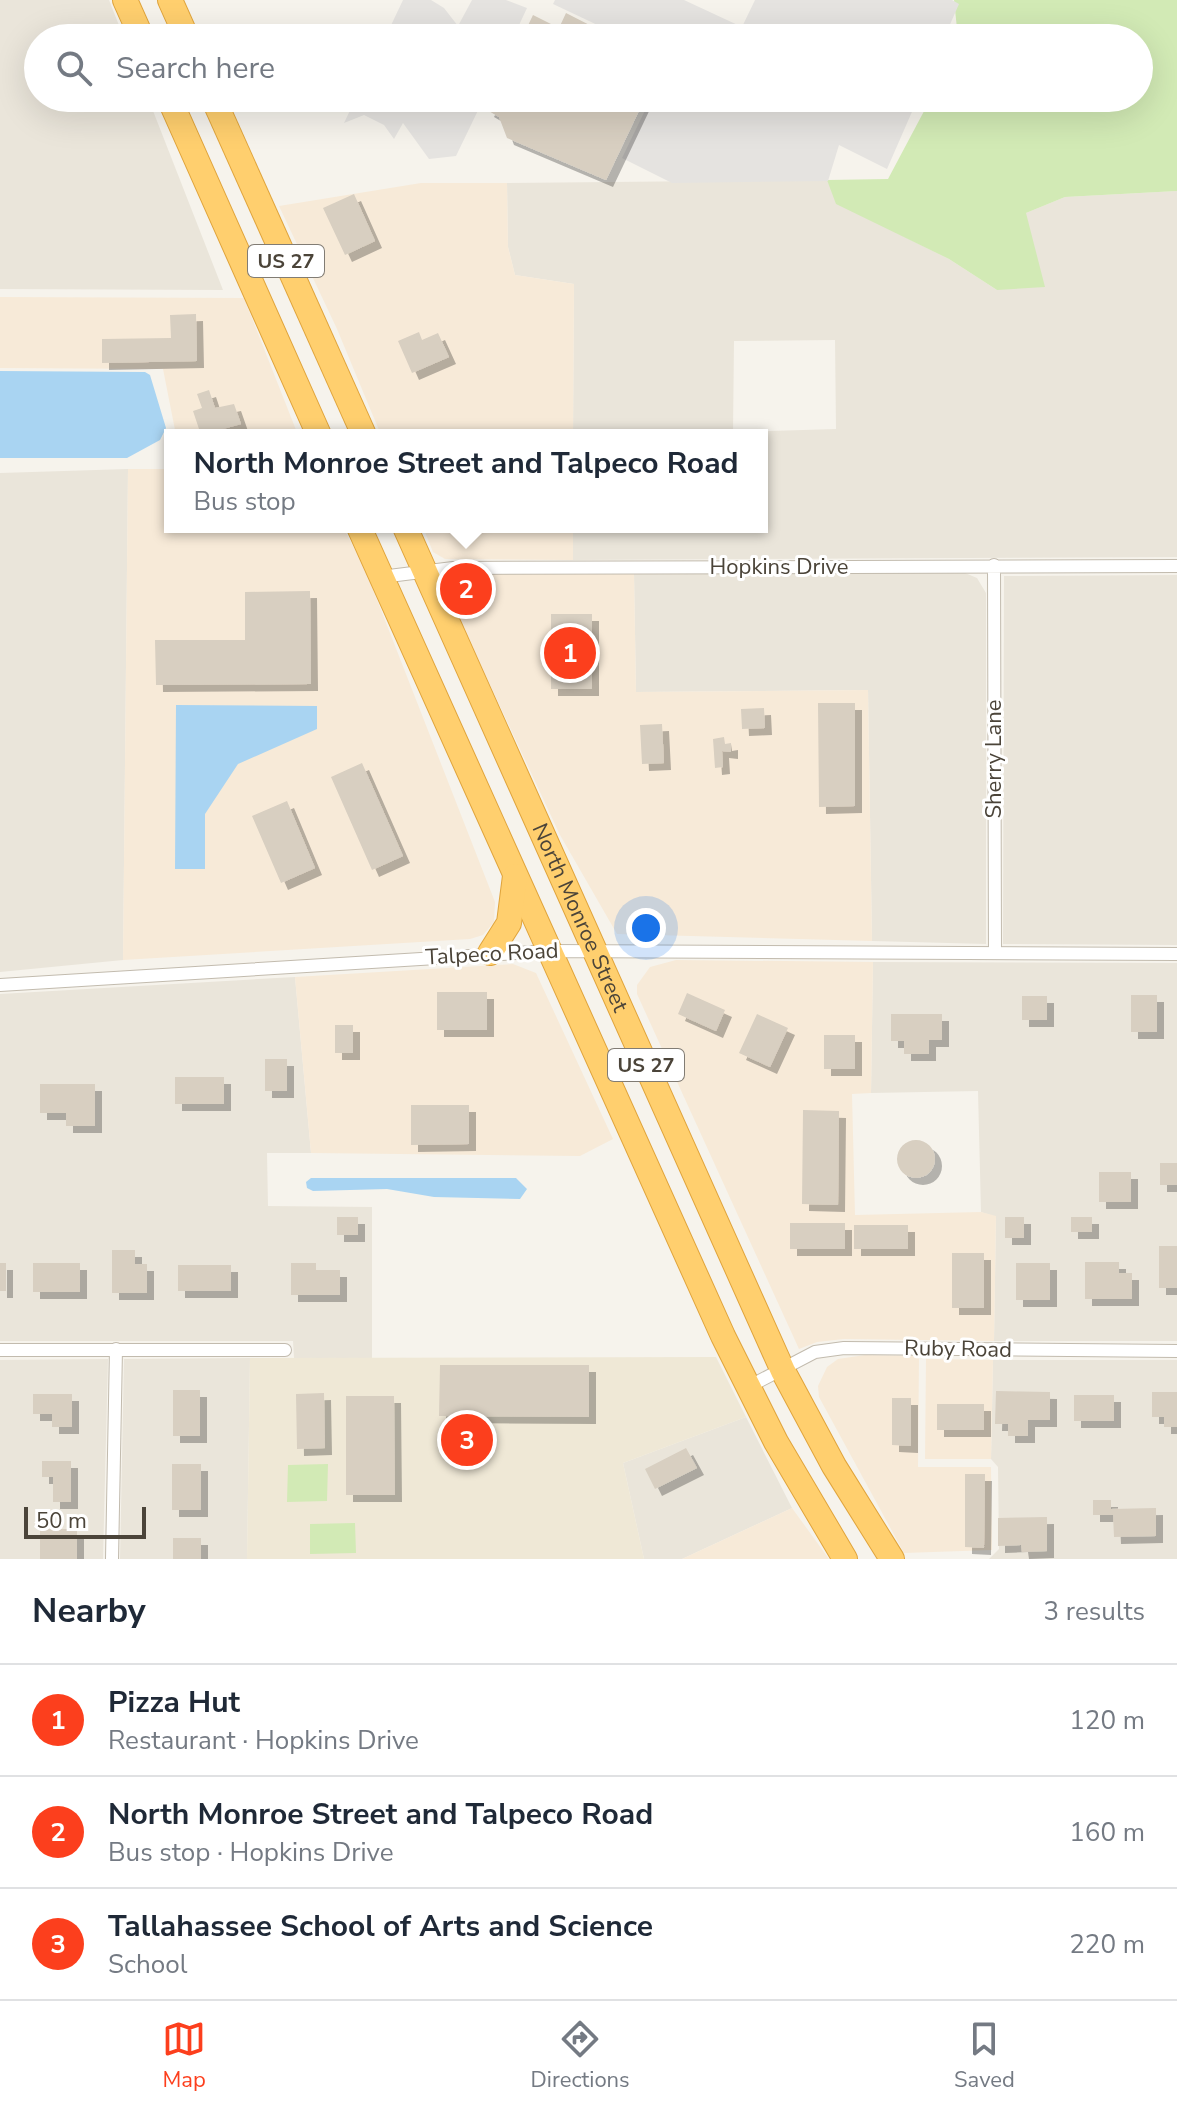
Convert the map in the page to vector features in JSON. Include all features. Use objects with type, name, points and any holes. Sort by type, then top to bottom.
[{"type":"highway","points":[[125,0],[136,24]]},
{"type":"highway","points":[[170,0],[181,24]]},
{"type":"highway","name":"US 27","points":[[175,112],[316,429]]},
{"type":"highway","name":"US 27","points":[[219,112],[361,429]]},
{"type":"highway","points":[[307,408],[344,391]]},
{"type":"highway","name":"North Monroe Street","points":[[362,533],[748,1387],[776,1442],[845,1559]]},
{"type":"highway","name":"North Monroe Street","points":[[408,533],[783,1371],[834,1466],[892,1559]]},
{"type":"highway","points":[[490,953],[509,923],[515,874]]},
{"type":"street","name":"Sherry Lane","points":[[994,565],[995,953]]},
{"type":"street","name":"Hopkins Drive","points":[[381,577],[453,568],[1177,566]]},
{"type":"street","name":"Talpeco Road","points":[[0,985],[550,951],[1177,954]]},
{"type":"street","name":"Ruby Road","points":[[748,1387],[815,1352],[844,1348],[1177,1351]]},
{"type":"street","points":[[112,1559],[116,1349]]},
{"type":"street","points":[[0,1350],[285,1350]]},
{"type":"shaded area","points":[[0,0],[109,0],[118,24],[24,24],[24,112],[153,112],[223,290],[0,289]]},
{"type":"shaded area","points":[[403,0],[431,0],[444,8],[456,24],[392,24]]},
{"type":"shaded area","points":[[472,0],[506,0],[527,8],[520,24],[459,24]]},
{"type":"shaded area","points":[[555,0],[684,0],[736,24],[595,24],[553,4]]},
{"type":"shaded area","points":[[755,0],[952,0],[959,4],[950,24],[743,24]]},
{"type":"shaded area","points":[[349,112],[477,112],[456,156],[429,159],[403,123],[394,139],[384,125],[364,115],[344,123]]},
{"type":"shaded area","points":[[644,112],[912,112],[887,169],[839,145],[828,181],[672,183],[622,158]]},
{"type":"shaded area","points":[[827,180],[897,233],[949,259],[997,290],[1026,213],[1065,197],[1177,191],[1177,557],[573,560],[573,533],[768,533],[768,431],[836,429],[835,340],[734,341],[733,429],[573,429],[574,284],[515,275],[508,247],[507,183]]},
{"type":"shaded area","points":[[421,183],[507,183],[508,247],[515,275],[574,284],[573,429],[379,429],[337,329],[279,206]]},
{"type":"shaded area","points":[[0,297],[244,298],[296,429],[175,429],[163,369],[0,368]]},
{"type":"shaded area","points":[[128,469],[123,960],[0,972],[0,473]]},
{"type":"shaded area","points":[[128,469],[164,469],[164,533],[346,533],[365,569],[495,902],[494,922],[483,935],[470,939],[123,960]]},
{"type":"shaded area","points":[[425,533],[573,533],[573,560],[445,559],[433,552]]},
{"type":"shaded area","points":[[958,570],[977,578],[986,593],[986,944],[872,941],[868,690],[636,692],[634,574]]},
{"type":"shaded area","points":[[466,574],[634,574],[636,692],[868,690],[872,941],[617,934],[560,835],[457,614],[454,591],[457,582]]},
{"type":"shaded area","points":[[1177,575],[1177,945],[1003,944],[1004,576]]},
{"type":"shaded area","points":[[676,960],[873,962],[871,1093],[852,1094],[855,1215],[981,1212],[996,1216],[994,1341],[844,1339],[817,1342],[799,1349],[637,994],[637,985],[650,967]]},
{"type":"shaded area","points":[[873,962],[1177,963],[1177,1341],[994,1341],[996,1217],[981,1212],[978,1091],[871,1093]]},
{"type":"shaded area","points":[[513,964],[536,973],[613,1139],[580,1156],[311,1153],[295,977]]},
{"type":"shaded area","points":[[295,977],[311,1153],[267,1153],[268,1206],[372,1207],[372,1358],[294,1358],[293,1341],[0,1341],[0,994]]},
{"type":"shaded area","points":[[865,1355],[919,1356],[918,1467],[991,1467],[992,1550],[904,1553],[819,1397],[818,1386],[827,1367],[838,1359]]},
{"type":"shaded area","points":[[716,1357],[746,1417],[623,1463],[644,1559],[247,1559],[250,1358]]},
{"type":"shaded area","points":[[250,1358],[247,1559],[120,1559],[124,1359]]},
{"type":"shaded area","points":[[108,1359],[103,1559],[0,1559],[0,1360]]},
{"type":"shaded area","points":[[926,1359],[993,1360],[991,1459],[925,1459]]},
{"type":"shaded area","points":[[993,1360],[1177,1360],[1177,1559],[989,1559],[999,1549],[998,1467],[991,1459]]},
{"type":"shaded area","points":[[746,1417],[792,1508],[682,1559],[644,1559],[623,1463]]},
{"type":"shaded area","points":[[792,1508],[829,1559],[682,1559]]},
{"type":"green space","points":[[954,0],[1177,0],[1177,191],[1065,197],[1026,213],[1045,287],[997,290],[949,259],[836,204],[827,180],[888,179],[924,112],[1153,112],[1153,24],[957,24]]},
{"type":"green space","points":[[328,1464],[327,1501],[287,1502],[288,1465]]},
{"type":"green space","points":[[355,1523],[356,1553],[310,1554],[310,1524]]},
{"type":"water","points":[[0,371],[145,372],[150,375],[166,428],[160,440],[127,458],[0,458]]},
{"type":"water","points":[[176,705],[317,706],[317,729],[238,764],[205,814],[205,869],[175,869]]},
{"type":"water","points":[[311,1178],[516,1178],[527,1189],[520,1199],[434,1197],[387,1189],[313,1191],[307,1188],[306,1182]]},
{"type":"building","points":[[566,13],[588,24],[561,24]]},
{"type":"building","points":[[533,15],[551,24],[529,24]]},
{"type":"building","points":[[490,112],[638,112],[606,180],[507,138],[499,117]]},
{"type":"building","points":[[354,194],[375,241],[345,255],[323,208]]},
{"type":"building","points":[[196,314],[197,361],[102,363],[102,339],[171,338],[170,315]]},
{"type":"building","points":[[419,332],[422,340],[438,333],[449,357],[412,373],[398,341]]},
{"type":"building","points":[[209,390],[215,408],[234,404],[241,424],[223,429],[199,429],[193,411],[202,408],[197,394]]},
{"type":"building","points":[[310,591],[311,684],[156,685],[155,640],[245,640],[245,592]]},
{"type":"building","points":[[551,614],[592,614],[592,689],[551,689]]},
{"type":"building","points":[[818,703],[855,703],[855,806],[819,807]]},
{"type":"building","points":[[764,708],[765,728],[742,729],[741,709]]},
{"type":"building","points":[[662,724],[664,763],[642,764],[640,725]]},
{"type":"building","points":[[724,737],[725,744],[731,743],[731,752],[722,751],[723,767],[715,768],[713,739]]},
{"type":"building","points":[[362,763],[403,856],[372,870],[331,777]]},
{"type":"building","points":[[287,801],[315,868],[281,883],[252,816]]},
{"type":"building","points":[[437,992],[487,992],[487,1030],[437,1030]]},
{"type":"building","points":[[687,993],[725,1010],[716,1031],[678,1014]]},
{"type":"building","points":[[1131,995],[1157,995],[1157,1032],[1131,1032]]},
{"type":"building","points":[[1022,996],[1047,996],[1047,1020],[1022,1020]]},
{"type":"building","points":[[757,1014],[788,1028],[770,1067],[739,1053]]},
{"type":"building","points":[[891,1014],[942,1014],[942,1040],[929,1040],[929,1054],[904,1054],[904,1041],[891,1041]]},
{"type":"building","points":[[335,1025],[353,1025],[353,1053],[335,1053]]},
{"type":"building","points":[[824,1035],[855,1035],[855,1069],[824,1069]]},
{"type":"building","points":[[265,1059],[287,1059],[287,1091],[265,1091]]},
{"type":"building","points":[[175,1077],[224,1077],[224,1104],[175,1104]]},
{"type":"building","points":[[40,1084],[95,1084],[95,1126],[66,1126],[66,1113],[40,1113]]},
{"type":"building","points":[[411,1105],[469,1105],[469,1144],[411,1145]]},
{"type":"building","points":[[803,1110],[839,1111],[838,1205],[802,1204]]},
{"type":"building","points":[[916,1140],[929,1146],[935,1159],[929,1172],[916,1178],[903,1172],[897,1159],[903,1146]]},
{"type":"building","points":[[1160,1163],[1177,1163],[1177,1185],[1160,1185]]},
{"type":"building","points":[[1099,1172],[1131,1172],[1131,1202],[1099,1202]]},
{"type":"building","points":[[337,1217],[358,1217],[358,1235],[337,1235]]},
{"type":"building","points":[[1005,1217],[1024,1217],[1024,1238],[1005,1238]]},
{"type":"building","points":[[1071,1217],[1092,1217],[1092,1232],[1071,1232]]},
{"type":"building","points":[[790,1223],[845,1223],[845,1249],[790,1249]]},
{"type":"building","points":[[854,1225],[908,1225],[908,1249],[854,1249]]},
{"type":"building","points":[[1159,1246],[1177,1246],[1177,1288],[1159,1288]]},
{"type":"building","points":[[112,1250],[135,1250],[135,1264],[147,1264],[147,1293],[112,1293]]},
{"type":"building","points":[[952,1253],[984,1253],[984,1308],[952,1308]]},
{"type":"building","points":[[1085,1262],[1119,1262],[1119,1273],[1132,1273],[1132,1299],[1085,1299]]},
{"type":"building","points":[[0,1263],[6,1263],[6,1291],[0,1291]]},
{"type":"building","points":[[33,1263],[80,1263],[80,1292],[33,1292]]},
{"type":"building","points":[[291,1263],[316,1263],[316,1270],[340,1270],[340,1295],[291,1295]]},
{"type":"building","points":[[1016,1263],[1050,1263],[1050,1300],[1016,1300]]},
{"type":"building","points":[[178,1265],[231,1265],[231,1291],[178,1291]]},
{"type":"building","points":[[440,1365],[589,1365],[589,1417],[439,1416]]},
{"type":"building","points":[[173,1390],[200,1390],[200,1436],[173,1436]]},
{"type":"building","points":[[996,1391],[1050,1392],[1050,1420],[1028,1420],[1028,1436],[1008,1436],[1008,1424],[995,1424]]},
{"type":"building","points":[[1152,1392],[1177,1392],[1177,1427],[1164,1427],[1164,1417],[1152,1417]]},
{"type":"building","points":[[324,1393],[325,1448],[297,1449],[296,1394]]},
{"type":"building","points":[[33,1394],[72,1394],[72,1427],[52,1427],[52,1414],[33,1414]]},
{"type":"building","points":[[1074,1395],[1114,1395],[1114,1421],[1074,1421]]},
{"type":"building","points":[[346,1396],[394,1396],[395,1495],[346,1495]]},
{"type":"building","points":[[892,1398],[911,1398],[911,1446],[892,1445]]},
{"type":"building","points":[[937,1404],[984,1404],[984,1430],[937,1430]]},
{"type":"building","points":[[686,1448],[697,1468],[655,1489],[645,1469]]},
{"type":"building","points":[[42,1461],[71,1461],[71,1502],[53,1502],[53,1477],[42,1477]]},
{"type":"building","points":[[172,1464],[201,1464],[201,1510],[172,1510]]},
{"type":"building","points":[[965,1474],[985,1474],[984,1548],[965,1547]]},
{"type":"building","points":[[1093,1500],[1111,1500],[1111,1509],[1156,1508],[1156,1536],[1114,1537],[1113,1515],[1093,1515]]},
{"type":"building","points":[[1047,1517],[1047,1551],[1022,1552],[1021,1545],[998,1546],[998,1518]]},
{"type":"building","points":[[40,1529],[77,1529],[77,1559],[40,1559]]},
{"type":"building","points":[[173,1538],[201,1538],[201,1559],[173,1559]]},
{"type":"place","name":"North Monroe Street and Talpeco Road","points":[[466,589]]},
{"type":"place","name":"Pizza Hut","points":[[570,653]]},
{"type":"place","name":"Tallahassee School of Arts and Science","points":[[467,1440]]}]
